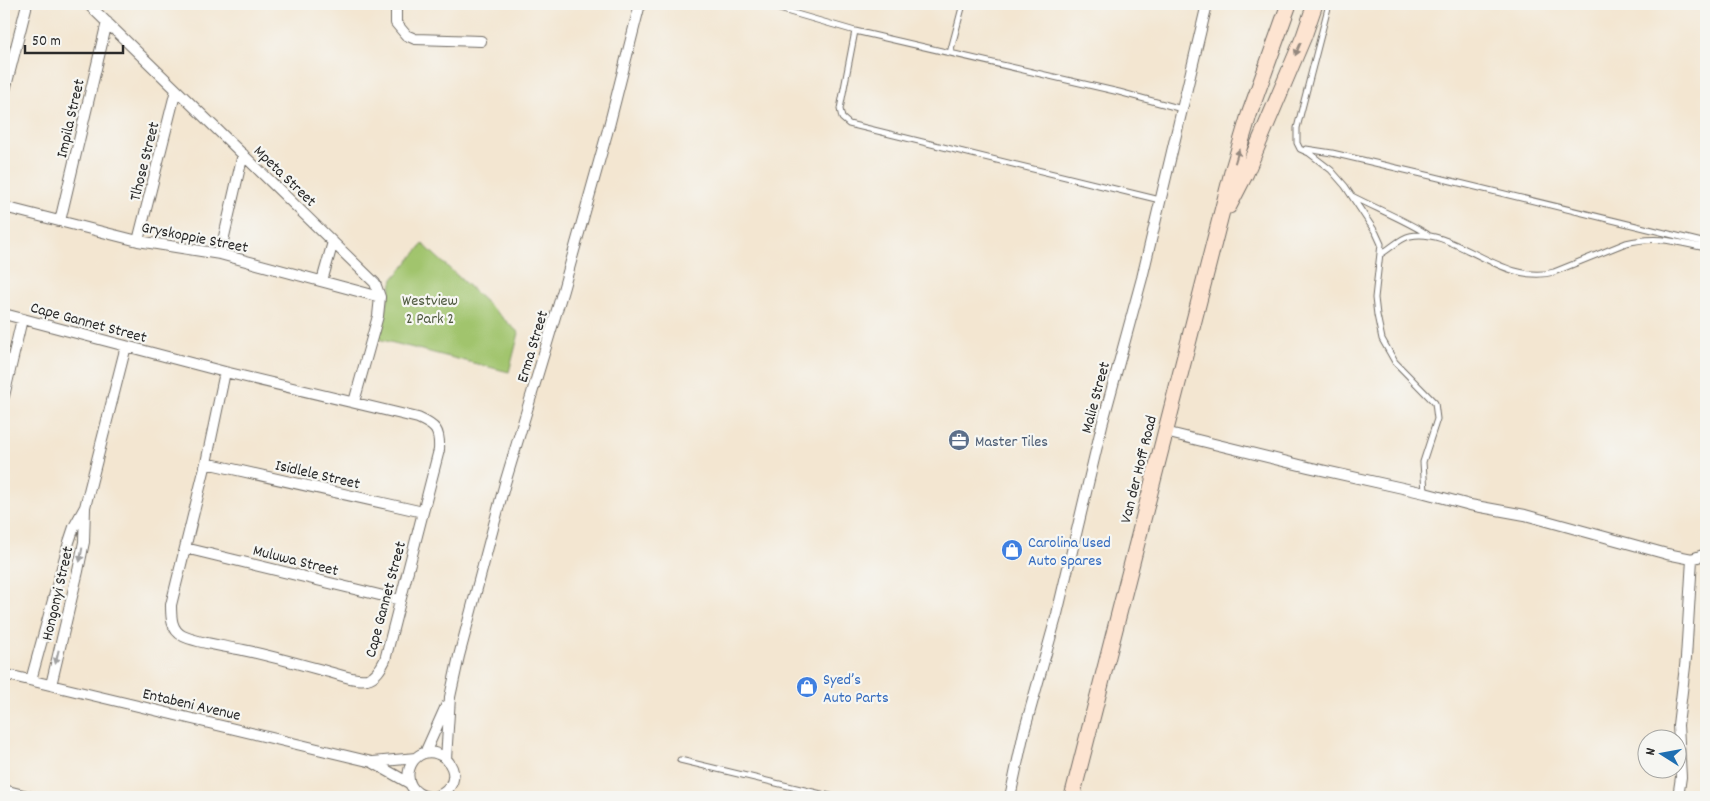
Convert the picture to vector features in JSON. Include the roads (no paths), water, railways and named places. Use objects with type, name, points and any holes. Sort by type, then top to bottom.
[{"type":"main road","name":"Van der Hoff Road","points":[[1072,797],[1214,236],[1249,115],[1289,4]]},
{"type":"main road","name":"Van der Hoff Road","points":[[1214,236],[1246,173],[1304,36],[1315,4]]},
{"type":"street","points":[[4,94],[27,4]]},
{"type":"street","name":"Mpeta Street","points":[[88,4],[375,283],[380,298]]},
{"type":"street","points":[[396,4],[396,23],[406,35],[415,39],[481,41]]},
{"type":"street","name":"Erma Street","points":[[437,797],[446,792],[453,779],[451,765],[446,759],[450,697],[459,656],[505,483],[566,281],[609,126],[640,4]]},
{"type":"street","name":"Malie Street","points":[[1010,797],[1024,732],[1057,614],[1100,435],[1142,278],[1207,4]]},
{"type":"street","name":"Impila Street","points":[[60,221],[107,22]]},
{"type":"street","name":"Tlhose Street","points":[[138,241],[176,90]]},
{"type":"street","points":[[220,254],[243,154]]},
{"type":"street","name":"Gryskoppie Street","points":[[4,207],[138,241],[220,254],[380,298]]},
{"type":"street","points":[[322,281],[333,242]]},
{"type":"street","points":[[354,402],[378,316],[380,298]]},
{"type":"street","name":"Cape Gannet Street","points":[[4,314],[225,372],[418,418],[435,428],[438,434],[439,450],[385,660],[372,677],[365,679],[343,675],[193,639],[183,636],[172,624],[171,605],[206,463],[225,372]]},
{"type":"street","points":[[4,396],[22,319]]},
{"type":"street","name":"Hongonyi Street","points":[[31,680],[68,542],[84,507],[126,346]]},
{"type":"street","points":[[1165,432],[1470,505],[1525,515],[1667,554],[1692,559],[1706,554]]},
{"type":"street","name":"Isidlele Street","points":[[206,463],[423,512]]},
{"type":"street","name":"Hongonyi Street","points":[[51,685],[84,542],[84,507]]},
{"type":"street","name":"Muluwa Street","points":[[185,548],[400,600]]},
{"type":"street","points":[[1678,797],[1681,777],[1678,725],[1687,649],[1692,559]]},
{"type":"street","points":[[55,590],[72,593]]},
{"type":"street","points":[[46,624],[64,628]]},
{"type":"street","name":"Entabeni Avenue","points":[[4,674],[372,762],[421,756]]},
{"type":"street","name":"Erma Street","points":[[412,790],[408,775],[409,768],[421,756],[450,697]]},
{"type":"street","points":[[421,756],[433,752],[440,754],[446,759]]},
{"type":"street","name":"Entabeni Avenue","points":[[372,762],[412,790],[428,797]]},
{"type":"street","points":[[4,790],[31,797]]},
{"type":"lane","points":[[762,4],[855,30],[1119,92],[1182,109]]},
{"type":"lane","points":[[950,53],[963,4]]},
{"type":"lane","points":[[1329,4],[1297,128],[1297,143],[1300,148],[1331,170],[1352,195],[1381,244],[1375,298],[1376,315],[1382,339],[1395,362],[1435,403],[1437,419],[1423,462],[1425,493]]},
{"type":"lane","points":[[855,30],[840,109],[842,118],[849,124],[1160,200]]},
{"type":"lane","points":[[1300,148],[1332,153],[1706,242]]},
{"type":"lane","points":[[1352,195],[1378,210],[1409,222],[1427,235]]},
{"type":"lane","points":[[1381,254],[1404,238],[1418,234],[1427,235],[1458,246],[1505,268],[1541,275],[1554,272],[1626,243],[1651,238],[1706,248]]},
{"type":"lane","points":[[680,760],[834,797]]},
{"type":"place","name":"Master Tiles","points":[[959,440]]},
{"type":"place","name":"Carolina Used Auto Spares","points":[[1012,550]]},
{"type":"place","name":"Syed’s Auto Parts","points":[[807,687]]},
{"type":"park label","name":"Westview 2 Park 2","points":[[430,308]]}]
